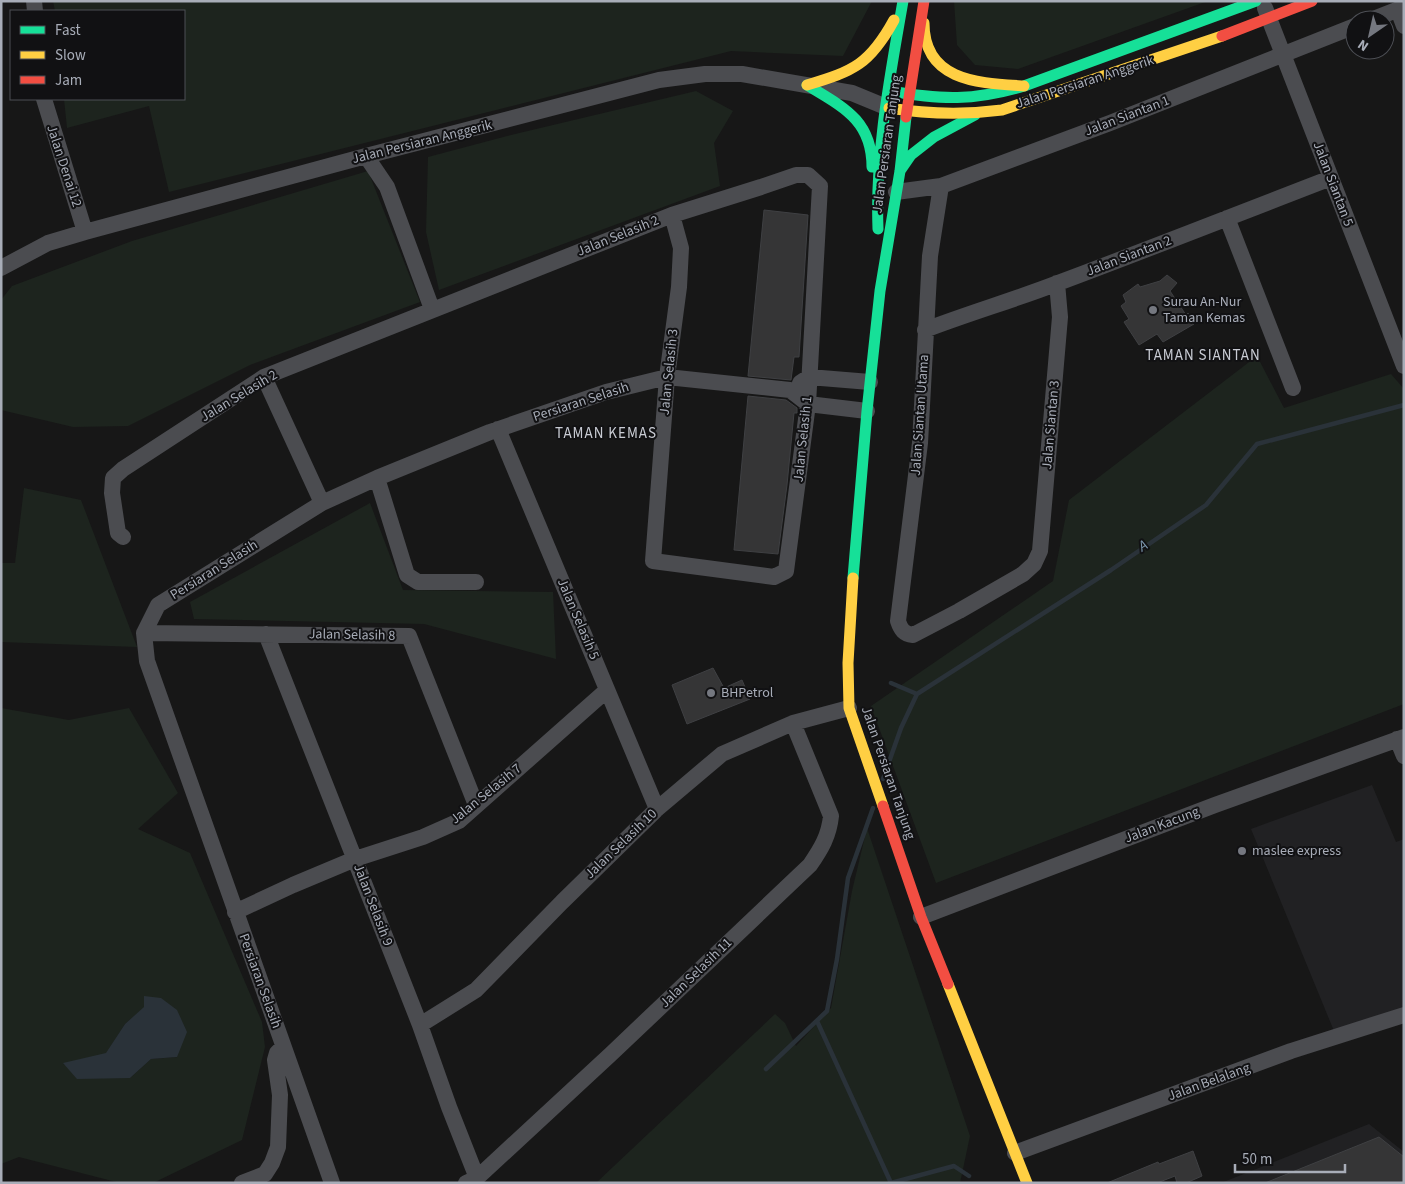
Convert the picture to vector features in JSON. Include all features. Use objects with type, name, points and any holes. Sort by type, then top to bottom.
[{"type":"main road","name":"Jalan Persiaran Anggerik","points":[[886,99],[908,94],[938,98],[971,98],[1024,86],[1256,1]]},
{"type":"main road","name":"Jalan Persiaran Anggerik","points":[[886,99],[906,111],[936,115],[975,115],[1002,110],[1181,50],[1269,19],[1312,1]]},
{"type":"main road","points":[[807,85],[846,72],[868,60],[884,40],[903,3]]},
{"type":"main road","name":"Jalan Persiaran Tanjung","points":[[880,291],[877,202],[886,99],[903,3]]},
{"type":"main road","points":[[923,6],[926,41],[939,65],[960,78],[972,81],[1024,86]]},
{"type":"main road","name":"Jalan Persiaran Tanjung","points":[[923,6],[908,94],[900,171],[880,291],[870,382],[851,599],[848,663],[849,708],[921,917],[1027,1183]]},
{"type":"main road","points":[[807,85],[846,110],[860,125],[870,142],[877,202]]},
{"type":"main road","points":[[900,171],[911,155],[934,137],[975,115]]},
{"type":"street","name":"Jalan Siantan 5","points":[[1262,1],[1404,366]]},
{"type":"street","points":[[1401,8],[1404,26]]},
{"type":"street","name":"Jalan Siantan 1","points":[[896,192],[941,186],[1110,123],[1345,30]]},
{"type":"street","name":"Jalan Persiaran Anggerik","points":[[1,268],[48,243],[85,232],[366,156],[686,75],[742,74],[886,99]]},
{"type":"street","name":"Jalan Denai 12","points":[[44,100],[85,232]]},
{"type":"street","points":[[366,156],[387,187],[432,309]]},
{"type":"street","name":"Jalan Selasih 2","points":[[123,538],[118,534],[112,493],[113,478],[123,469],[264,377],[672,214],[761,187],[796,174],[808,176]]},
{"type":"street","name":"Jalan Selasih 1","points":[[653,560],[774,577],[786,572],[808,404],[820,186],[808,176]]},
{"type":"street","name":"Jalan Siantan 2","points":[[926,330],[976,310],[997,305],[1058,283],[1331,178]]},
{"type":"street","name":"Jalan Siantan Utama","points":[[913,636],[903,632],[898,621],[920,443],[930,256],[941,186]]},
{"type":"street","name":"Jalan Selasih 3","points":[[653,560],[667,377],[680,287],[681,248],[672,214]]},
{"type":"street","points":[[1227,218],[1293,388]]},
{"type":"street","name":"Jalan Siantan 3","points":[[913,636],[1024,574],[1034,564],[1040,552],[1060,316],[1058,283]]},
{"type":"street","points":[[264,377],[322,503]]},
{"type":"street","name":"Persiaran Selasih","points":[[332,1183],[147,661],[144,633],[158,605],[322,503],[377,478],[498,430],[606,392],[667,377],[790,390]]},
{"type":"street","points":[[867,411],[808,404],[790,390],[809,377],[870,382]]},
{"type":"street","name":"Jalan Selasih 5","points":[[498,430],[657,808]]},
{"type":"street","points":[[377,478],[407,575],[418,582],[476,582]]},
{"type":"street","name":"Jalan Selasih 8","points":[[144,633],[409,636],[476,805]]},
{"type":"street","name":"Jalan Selasih 9","points":[[266,634],[420,1025],[450,1107],[472,1180]]},
{"type":"street","name":"Jalan Selasih 7","points":[[235,912],[293,884],[355,859],[423,837],[458,821],[607,690]]},
{"type":"street","name":"Jalan Selasih 10","points":[[420,1025],[476,990],[657,808],[722,754],[793,723],[849,708]]},
{"type":"street","name":"Jalan Selasih 11","points":[[472,1180],[611,1054],[810,865],[825,842],[830,828],[831,816],[793,723]]},
{"type":"street","points":[[1401,738],[1404,756]]},
{"type":"street","name":"Jalan Kacung","points":[[921,917],[1215,805],[1401,738]]},
{"type":"street","name":"Jalan Belalang","points":[[1015,1153],[1291,1051],[1404,1015]]},
{"type":"street","points":[[242,1183],[265,1174],[272,1163],[278,1147],[280,1095],[275,1060],[277,1053],[283,1047]]},
{"type":"shaded area","points":[[53,1],[872,1],[843,56],[731,51],[169,192],[149,106],[67,128],[64,100],[185,100],[185,10],[55,10]]},
{"type":"shaded area","points":[[954,1],[1208,1],[1018,69],[975,65],[957,45]]},
{"type":"shaded area","points":[[696,91],[733,111],[714,143],[720,186],[439,290],[426,232],[428,157],[511,135]]},
{"type":"shaded area","points":[[368,171],[420,302],[250,365],[128,426],[73,427],[1,410],[1,300],[12,286],[132,241]]},
{"type":"shaded area","points":[[1257,356],[1284,408],[1391,374],[1404,389],[1404,704],[936,883],[871,706],[1053,581],[1069,500]]},
{"type":"shaded area","points":[[24,488],[81,500],[137,647],[1,642],[1,563],[15,563]]},
{"type":"shaded area","points":[[370,503],[403,590],[553,592],[556,659],[424,624],[194,619],[190,602]]},
{"type":"shaded area","points":[[1,708],[69,720],[129,708],[178,793],[138,829],[190,853],[262,1022],[265,1047],[242,1140],[153,1183],[120,1183],[19,1157],[1,1164]],"holes":[[[144,996],[177,1057],[151,1059],[130,1078],[63,1064],[106,1054],[125,1024],[145,1007]]]},
{"type":"shaded area","points":[[1372,785],[1396,842],[1404,839],[1404,1009],[1334,1031],[1251,829]]},
{"type":"shaded area","points":[[867,828],[970,1136],[960,1183],[596,1183],[775,1014],[785,1023],[796,1046],[831,1008],[852,891]]},
{"type":"shaded area","points":[[144,996],[161,998],[177,1010],[187,1032],[177,1057],[151,1059],[130,1078],[77,1079],[63,1063],[106,1053],[125,1024],[144,1007]]},
{"type":"shaded area","points":[[1369,1124],[1404,1152],[1404,1183],[1221,1183]]},
{"type":"building","points":[[764,210],[808,215],[799,357],[794,357],[791,380],[748,376]]},
{"type":"building","name":"Surau An-Nur Taman Kemas","points":[[1167,275],[1177,283],[1170,291],[1186,315],[1188,313],[1194,324],[1163,342],[1157,334],[1139,345],[1124,322],[1129,319],[1121,306],[1126,302],[1123,295],[1138,284],[1140,287],[1160,281]]},
{"type":"building","points":[[748,396],[786,400],[797,408],[797,413],[794,413],[778,554],[734,550]]},
{"type":"building","name":"BHPetrol","points":[[713,668],[724,688],[742,680],[750,699],[687,724],[672,685]]},
{"type":"building","points":[[1379,1137],[1404,1157],[1404,1183],[1265,1183]]},
{"type":"building","points":[[1193,1151],[1202,1176],[1186,1183],[1177,1183],[1175,1176],[1157,1183],[1107,1183],[1158,1162],[1159,1164]]},
{"type":"waterway","name":"A","points":[[883,779],[901,728],[917,694],[1111,570],[1206,505],[1257,444],[1404,405]]},
{"type":"waterway","points":[[891,683],[917,694]]},
{"type":"waterway","points":[[766,1069],[827,1011],[837,959],[848,878],[873,808]]},
{"type":"waterway","points":[[817,1021],[891,1183]]},
{"type":"waterway","points":[[891,1183],[954,1166],[969,1176]]},
{"type":"traffic: fast","points":[[878,229],[881,143],[903,1]]},
{"type":"traffic: fast","points":[[890,91],[957,98],[1006,91],[1256,1]]},
{"type":"traffic: fast","points":[[807,85],[843,108],[861,126],[871,151],[872,167]]},
{"type":"traffic: fast","points":[[900,171],[911,155],[934,137],[975,115]]},
{"type":"traffic: fast","points":[[853,578],[867,411],[880,291],[900,171],[906,117]]},
{"type":"traffic: slow","points":[[807,85],[837,75],[859,64],[877,47],[894,20]]},
{"type":"traffic: slow","points":[[924,23],[926,43],[933,57],[944,68],[958,76],[973,80],[1024,86]]},
{"type":"traffic: slow","points":[[889,108],[917,112],[946,113],[1002,110],[1222,36]]},
{"type":"traffic: slow","points":[[853,578],[848,663],[849,708],[883,806]]},
{"type":"traffic: slow","points":[[948,984],[1027,1183]]},
{"type":"traffic: jam","points":[[906,117],[924,1]]},
{"type":"traffic: jam","points":[[1222,36],[1312,1]]},
{"type":"traffic: jam","points":[[883,806],[921,917],[948,984]]},
{"type":"place","name":"Surau An-Nur Taman Kemas","points":[[1153,310]]},
{"type":"place","name":"BHPetrol","points":[[711,693]]},
{"type":"place","name":"maslee express","points":[[1242,851]]},
{"type":"district","name":"TAMAN SIANTAN","points":[[1203,355]]},
{"type":"district","name":"TAMAN KEMAS","points":[[606,433]]}]
